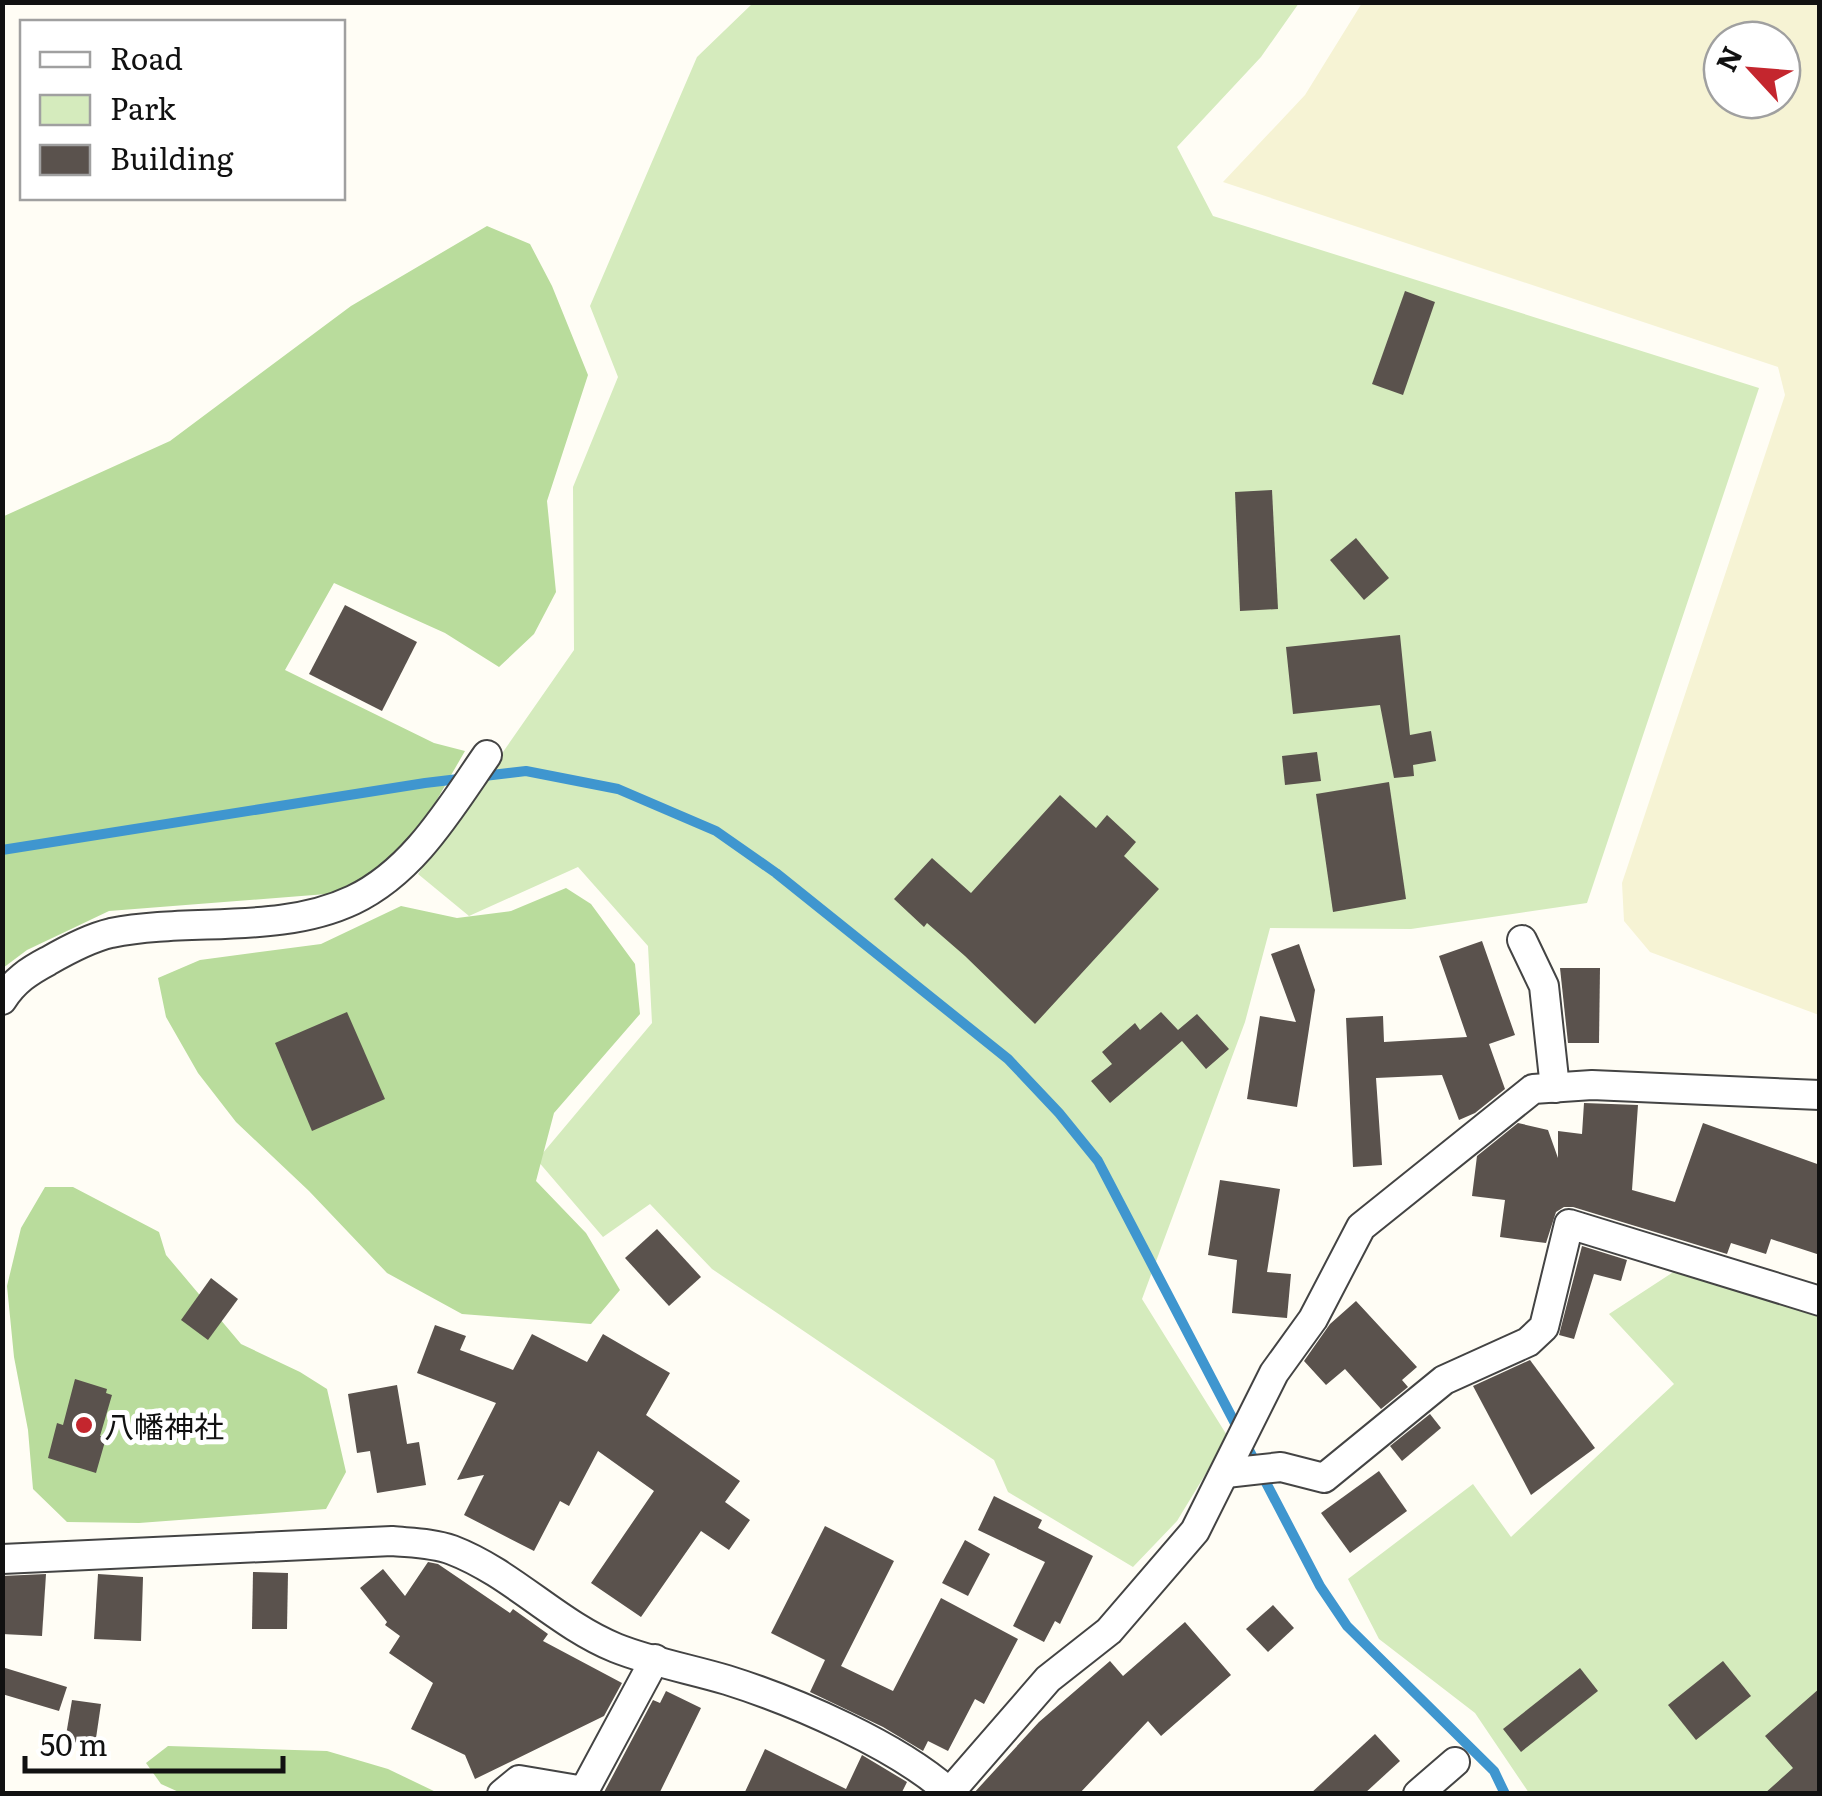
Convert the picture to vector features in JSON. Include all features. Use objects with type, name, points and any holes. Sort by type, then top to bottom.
[{"type":"street","points":[[2,1000],[28,972],[109,934],[260,922],[317,912],[354,899],[402,868],[486,755]]},
{"type":"street","points":[[1522,940],[1544,986],[1556,1088]]},
{"type":"street","points":[[2,1560],[272,1544],[426,1544],[452,1550],[617,1648],[731,1681],[813,1714],[889,1751],[950,1793],[1048,1679],[1109,1631],[1195,1531],[1274,1373],[1313,1318],[1361,1227],[1534,1089],[1592,1085],[1820,1094]]},
{"type":"street","points":[[1226,1473],[1281,1467],[1324,1478],[1444,1380],[1528,1342],[1544,1327],[1569,1224],[1820,1301]]},
{"type":"street","points":[[502,1794],[518,1780],[584,1791],[655,1659]]},
{"type":"street","points":[[1418,1794],[1455,1762]]},
{"type":"shaded area","points":[[1362,3],[1819,3],[1819,1015],[1650,952],[1624,921],[1622,883],[1785,395],[1778,367],[1223,182],[1305,95]]},
{"type":"green space","points":[[753,3],[1299,3],[1261,57],[1177,147],[1213,216],[1759,388],[1587,903],[1411,929],[1270,928],[1245,1022],[1142,1299],[1228,1437],[1177,1521],[1133,1567],[1008,1492],[994,1460],[712,1269],[650,1204],[603,1237],[537,1160],[652,1023],[648,946],[578,867],[469,916],[418,874],[574,650],[573,487],[618,377],[590,306],[697,57]]},
{"type":"green space","points":[[487,226],[530,244],[552,286],[588,375],[547,501],[556,592],[534,634],[499,667],[445,633],[334,583],[285,670],[434,743],[465,751],[435,803],[392,860],[339,893],[109,911],[27,950],[3,968],[2,517],[170,441],[351,306]]},
{"type":"green space","points":[[566,888],[591,904],[635,964],[640,1014],[554,1113],[536,1181],[586,1233],[620,1290],[591,1324],[462,1314],[387,1273],[236,1122],[198,1073],[166,1017],[158,978],[200,960],[321,944],[401,906],[457,918],[511,911]]},
{"type":"green space","points":[[45,1187],[73,1187],[159,1232],[166,1255],[241,1344],[327,1389],[346,1472],[326,1509],[139,1523],[67,1522],[33,1489],[7,1286],[21,1228]]},
{"type":"green space","points":[[1678,1269],[1819,1307],[1819,1793],[1529,1793],[1475,1713],[1379,1639],[1348,1579],[1473,1484],[1511,1537],[1674,1384],[1609,1314]]},
{"type":"green space","points":[[168,1746],[327,1751],[388,1769],[438,1793],[181,1793],[161,1784],[146,1763]]},
{"type":"building","points":[[1405,291],[1435,302],[1403,395],[1372,384]]},
{"type":"building","points":[[1272,490],[1278,609],[1240,611],[1235,492]]},
{"type":"building","points":[[1356,538],[1389,578],[1364,600],[1330,560]]},
{"type":"building","points":[[345,605],[417,642],[382,711],[309,674]]},
{"type":"building","points":[[1400,635],[1410,735],[1431,731],[1436,761],[1413,765],[1414,776],[1394,778],[1380,705],[1293,714],[1286,647]]},
{"type":"building","points":[[1317,752],[1321,781],[1285,785],[1282,756]]},
{"type":"building","points":[[1389,782],[1406,899],[1333,912],[1316,794]]},
{"type":"building","points":[[1060,795],[1096,828],[1107,815],[1136,842],[1124,856],[1159,889],[1035,1024],[965,956],[927,923],[924,927],[894,899],[932,858],[971,893]]},
{"type":"building","points":[[1482,941],[1515,1035],[1489,1044],[1505,1089],[1475,1113],[1459,1120],[1442,1075],[1376,1078],[1382,1165],[1353,1167],[1346,1018],[1383,1016],[1384,1042],[1467,1037],[1439,956]]},
{"type":"building","points":[[1299,944],[1315,990],[1297,1107],[1247,1099],[1260,1016],[1296,1022],[1271,954]]},
{"type":"building","points":[[1560,968],[1600,968],[1599,1043],[1568,1043]]},
{"type":"building","points":[[347,1012],[385,1099],[312,1131],[275,1043]]},
{"type":"building","points":[[1161,1012],[1178,1030],[1197,1014],[1229,1049],[1206,1069],[1182,1041],[1110,1103],[1091,1081],[1112,1064],[1102,1052],[1135,1023],[1140,1030]]},
{"type":"building","points":[[1584,1103],[1638,1105],[1632,1190],[1675,1202],[1703,1123],[1820,1165],[1820,1255],[1771,1239],[1766,1254],[1731,1243],[1727,1254],[1573,1207],[1556,1212],[1546,1243],[1500,1237],[1505,1200],[1472,1196],[1477,1156],[1518,1123],[1548,1130],[1558,1158],[1558,1131],[1582,1134]]},
{"type":"building","points":[[1220,1180],[1280,1189],[1267,1272],[1291,1274],[1287,1318],[1232,1313],[1237,1260],[1208,1255]]},
{"type":"building","points":[[657,1229],[701,1277],[669,1306],[625,1258]]},
{"type":"building","points":[[1582,1246],[1627,1260],[1621,1281],[1594,1274],[1574,1339],[1559,1335]]},
{"type":"building","points":[[211,1278],[238,1299],[208,1340],[181,1320]]},
{"type":"building","points":[[1356,1301],[1417,1367],[1402,1380],[1408,1387],[1381,1409],[1345,1369],[1326,1385],[1304,1361],[1330,1324]]},
{"type":"building","points":[[435,1325],[466,1336],[460,1350],[513,1370],[532,1334],[587,1362],[603,1334],[670,1373],[646,1415],[740,1481],[725,1502],[750,1520],[729,1550],[701,1531],[641,1617],[591,1583],[654,1491],[598,1451],[569,1506],[560,1501],[534,1551],[464,1515],[484,1475],[457,1480],[496,1403],[417,1373]]},
{"type":"building","points":[[1530,1360],[1595,1448],[1531,1495],[1473,1386]]},
{"type":"building","name":"八幡神社","points":[[75,1379],[107,1389],[106,1393],[112,1395],[100,1436],[106,1438],[96,1473],[48,1458],[57,1423],[63,1425]]},
{"type":"building","points":[[397,1385],[407,1444],[419,1442],[426,1485],[377,1493],[370,1451],[357,1453],[348,1394]]},
{"type":"building","points":[[1430,1414],[1441,1428],[1402,1461],[1390,1446]]},
{"type":"building","points":[[1379,1471],[1407,1511],[1350,1553],[1321,1513]]},
{"type":"building","points":[[994,1496],[1042,1520],[1038,1528],[1093,1556],[1060,1624],[1055,1621],[1044,1642],[1013,1626],[1045,1562],[978,1530]]},
{"type":"building","points":[[825,1526],[894,1561],[841,1666],[893,1691],[941,1598],[1018,1639],[984,1704],[975,1699],[948,1751],[928,1741],[923,1751],[810,1692],[825,1660],[771,1633]]},
{"type":"building","points":[[965,1540],[990,1554],[968,1596],[942,1583]]},
{"type":"building","points":[[428,1562],[438,1564],[510,1613],[513,1609],[548,1634],[543,1641],[622,1683],[604,1716],[475,1779],[465,1755],[411,1729],[433,1683],[389,1653],[400,1636],[385,1625],[387,1622],[360,1588],[383,1569],[405,1596]]},
{"type":"building","points":[[253,1572],[288,1573],[287,1629],[252,1629]]},
{"type":"building","points":[[46,1574],[42,1636],[2,1634],[2,1576]]},
{"type":"building","points":[[98,1574],[143,1577],[141,1641],[94,1639]]},
{"type":"building","points":[[1273,1605],[1294,1628],[1268,1652],[1246,1629]]},
{"type":"building","points":[[1185,1622],[1231,1675],[1161,1736],[1148,1721],[1079,1794],[973,1794],[1039,1722],[1110,1661],[1123,1676]]},
{"type":"building","points":[[1723,1661],[1751,1696],[1696,1740],[1668,1705]]},
{"type":"building","points":[[2,1667],[67,1687],[59,1711],[2,1694]]},
{"type":"building","points":[[1580,1668],[1598,1691],[1521,1752],[1503,1729]]},
{"type":"building","points":[[1820,1688],[1820,1794],[1764,1794],[1793,1768],[1765,1736]]},
{"type":"building","points":[[666,1691],[701,1708],[659,1794],[603,1794],[653,1700],[660,1703]]},
{"type":"building","points":[[72,1700],[101,1704],[95,1745],[65,1741]]},
{"type":"building","points":[[1375,1734],[1400,1761],[1364,1794],[1310,1794]]},
{"type":"building","points":[[765,1749],[846,1789],[862,1755],[907,1782],[901,1794],[744,1794]]},
{"type":"waterway","points":[[2,850],[425,783],[526,771],[618,789],[716,831],[776,873],[1008,1059],[1059,1113],[1098,1161],[1320,1586],[1347,1626],[1494,1771],[1505,1794]]},
{"type":"place","name":"八幡神社","points":[[84,1425]]}]
